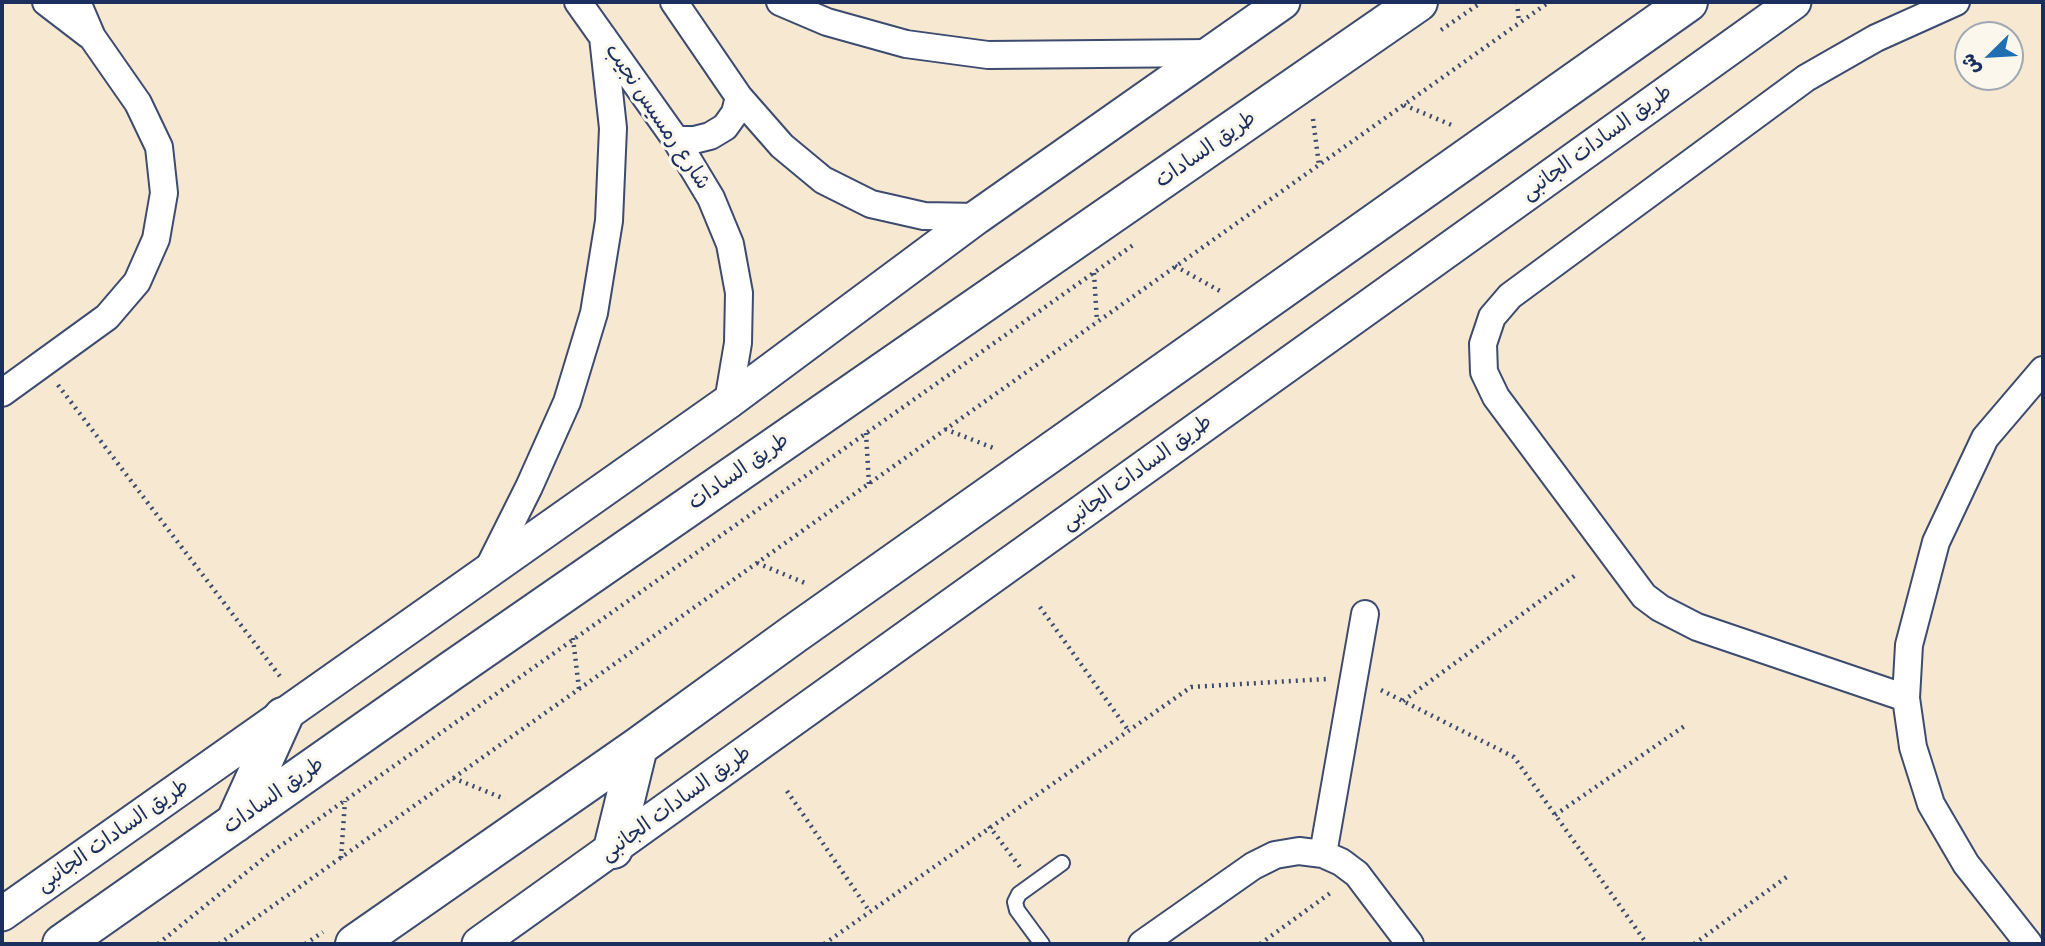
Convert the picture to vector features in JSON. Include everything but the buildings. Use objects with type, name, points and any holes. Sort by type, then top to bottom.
[{"type":"main road","points":[[355,944],[638,747],[1688,2]]},
{"type":"main road","name":"طريق السادات","points":[[62,944],[451,671],[1427,17]]},
{"type":"main road","points":[[235,824],[292,710]]},
{"type":"main road","points":[[613,849],[638,747]]},
{"type":"street","points":[[46,2],[92,37]]},
{"type":"street","points":[[2,393],[107,317],[137,282],[156,239],[164,194],[159,148],[138,103],[92,37],[77,2]]},
{"type":"street","name":"شارع رمسيس نجيب","points":[[578,2],[676,140],[711,198],[730,244],[739,293],[738,343],[728,402]]},
{"type":"street","points":[[674,2],[739,97],[782,146],[823,180],[871,204],[923,216],[977,216]]},
{"type":"street","points":[[780,2],[827,22],[906,44],[988,55],[1211,53]]},
{"type":"street","name":"طريق السادات الجانبى","points":[[2,914],[728,402],[977,216],[1283,2]]},
{"type":"street","name":"طريق السادات الجانبى","points":[[479,944],[1794,2]]},
{"type":"street","points":[[1906,698],[1697,627],[1660,608],[1644,596],[1496,397],[1484,372],[1483,344],[1492,317],[1510,296],[1806,78],[1876,38],[1956,2]]},
{"type":"street","points":[[485,573],[529,487],[567,402],[594,313],[609,221],[613,128],[603,37]]},
{"type":"street","points":[[676,140],[694,140],[710,136],[725,127],[735,113],[739,97]]},
{"type":"street","points":[[2029,944],[1966,864],[1931,804],[1913,747],[1906,698],[1909,645],[1936,542],[1984,439],[2043,370]]},
{"type":"street","points":[[1323,854],[1365,614]]},
{"type":"street","points":[[1142,944],[1253,866],[1275,855],[1299,851],[1323,854],[1341,862],[1357,874],[1410,944]]},
{"type":"lane","points":[[1042,944],[1016,906],[1019,894],[1062,863]]},
{"type":"path","points":[[1427,17],[1482,2]]},
{"type":"path","points":[[1517,2],[1519,22]]},
{"type":"path","points":[[219,944],[1549,2]]},
{"type":"path","points":[[1403,105],[1456,127]]},
{"type":"path","points":[[1302,126],[1324,111]]},
{"type":"path","points":[[1312,118],[1319,164]]},
{"type":"path","points":[[158,944],[268,854],[1139,241]]},
{"type":"path","points":[[1175,266],[1224,293]]},
{"type":"path","points":[[1094,272],[1097,321]]},
{"type":"path","points":[[43,365],[292,710]]},
{"type":"path","points":[[945,429],[1003,451]]},
{"type":"path","points":[[866,432],[869,484]]},
{"type":"path","points":[[757,563],[812,586]]},
{"type":"path","points":[[1403,701],[1577,574]]},
{"type":"path","points":[[1040,607],[1128,730]]},
{"type":"path","points":[[573,638],[579,689]]},
{"type":"path","points":[[824,944],[1191,687],[1354,677],[1514,757],[1647,944]]},
{"type":"path","points":[[1555,815],[1686,725]]},
{"type":"path","points":[[453,778],[509,801]]},
{"type":"path","points":[[787,791],[870,912]]},
{"type":"path","points":[[341,858],[345,800]]},
{"type":"path","points":[[989,826],[1033,884]]},
{"type":"path","points":[[1260,944],[1357,874]]},
{"type":"path","points":[[1694,944],[1788,876]]}]
